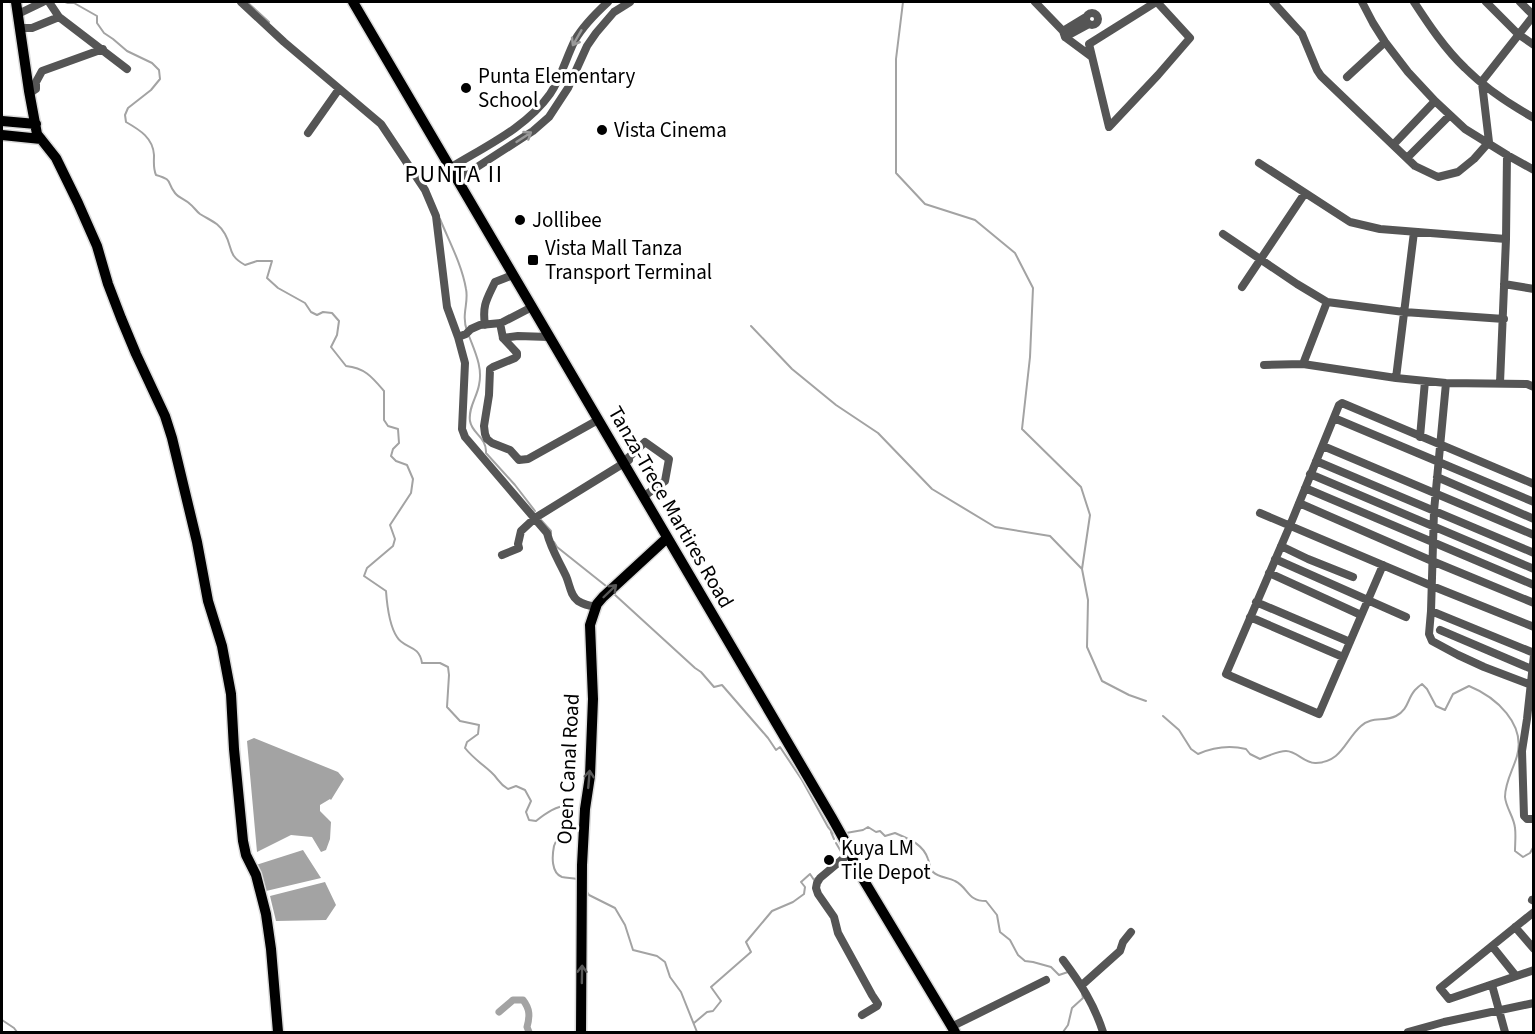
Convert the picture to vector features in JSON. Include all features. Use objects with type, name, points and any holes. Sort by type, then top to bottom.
[{"type":"main road","points":[[16,2],[38,134],[56,158],[78,203],[135,354],[165,416],[172,438],[197,542],[208,601],[222,646],[231,694],[243,842],[246,855],[256,875],[266,914],[278,1032]]},
{"type":"main road","name":"Tanza-Trece Martires Road","points":[[353,2],[836,826],[854,864],[953,1029]]},
{"type":"main road","points":[[2,121],[36,124]]},
{"type":"main road","points":[[2,135],[41,139]]},
{"type":"main road","points":[[596,607],[603,597],[667,538]]},
{"type":"main road","name":"Open Canal Road","points":[[581,1032],[582,865],[585,809],[590,776],[593,699],[590,625],[596,607]]},
{"type":"street","points":[[18,14],[43,2]]},
{"type":"street","points":[[49,2],[59,17],[127,69]]},
{"type":"street","points":[[241,2],[284,42],[381,124],[425,190],[436,216],[447,307],[465,333],[462,429],[465,437],[547,532],[572,593],[579,602],[596,607]]},
{"type":"street","points":[[450,168],[509,132],[539,108],[557,82],[575,40],[596,13],[608,2]]},
{"type":"street","points":[[457,180],[532,131],[549,117],[568,88],[587,46],[596,33],[614,12],[630,2]]},
{"type":"street","points":[[1035,2],[1064,34],[1092,57]]},
{"type":"street","points":[[1156,2],[1190,38],[1109,127],[1089,44],[1102,36],[1156,2]]},
{"type":"street","points":[[1275,2],[1302,34],[1318,73],[1415,166],[1438,177],[1458,172],[1489,142],[1482,83],[1533,15],[1520,2]]},
{"type":"street","points":[[1362,2],[1385,42],[1408,72],[1435,101],[1465,129],[1533,170]]},
{"type":"street","points":[[1414,2],[1440,39],[1465,68],[1509,103],[1533,118]]},
{"type":"street","points":[[1486,2],[1518,34],[1533,45]]},
{"type":"street","points":[[20,28],[32,28],[59,17]]},
{"type":"street","points":[[1064,34],[1090,22],[1102,36]]},
{"type":"street","points":[[1347,77],[1385,42]]},
{"type":"street","points":[[30,93],[36,89],[36,82],[42,71],[103,49]]},
{"type":"street","points":[[308,133],[339,89]]},
{"type":"street","points":[[1393,145],[1435,101]]},
{"type":"street","points":[[1407,158],[1450,115]]},
{"type":"street","points":[[1500,383],[1504,319],[1507,155]]},
{"type":"street","points":[[1259,163],[1350,222],[1380,229],[1506,239]]},
{"type":"street","points":[[1242,286],[1305,193]]},
{"type":"street","points":[[1396,378],[1414,232]]},
{"type":"street","points":[[1223,234],[1327,302],[1404,312],[1504,319]]},
{"type":"street","points":[[485,325],[484,305],[495,282],[513,275]]},
{"type":"street","points":[[1504,284],[1533,289]]},
{"type":"street","points":[[1303,364],[1327,302]]},
{"type":"street","points":[[465,333],[480,325],[509,320],[532,307]]},
{"type":"street","points":[[500,323],[503,338],[517,356],[490,369],[484,426],[487,439],[510,450],[519,460],[528,459],[598,420]]},
{"type":"street","points":[[503,338],[549,337]]},
{"type":"street","points":[[1264,365],[1303,364],[1425,381],[1527,384],[1533,387]]},
{"type":"street","points":[[1420,437],[1425,381]]},
{"type":"street","points":[[1446,383],[1435,495],[1429,634],[1432,641],[1475,663],[1532,686]]},
{"type":"street","points":[[1383,565],[1318,714],[1226,674],[1340,405],[1344,403],[1533,484]]},
{"type":"street","points":[[1334,418],[1533,502]]},
{"type":"street","points":[[501,555],[519,548],[519,535],[535,518],[629,460],[628,458],[645,442],[669,459],[665,481],[644,497]]},
{"type":"street","points":[[1323,446],[1533,535]]},
{"type":"street","points":[[1316,461],[1533,553]]},
{"type":"street","points":[[1310,474],[1533,569]]},
{"type":"street","points":[[1437,477],[1533,519]]},
{"type":"street","points":[[1305,488],[1533,585]]},
{"type":"street","points":[[1299,503],[1533,603]]},
{"type":"street","points":[[1260,513],[1533,627]]},
{"type":"street","points":[[1281,546],[1308,560],[1353,577]]},
{"type":"street","points":[[1275,559],[1406,617]]},
{"type":"street","points":[[1269,573],[1361,615]]},
{"type":"street","points":[[1256,603],[1350,642]]},
{"type":"street","points":[[1431,611],[1533,654],[1530,721],[1522,751],[1524,816],[1527,819],[1533,819]]},
{"type":"street","points":[[1250,617],[1343,657]]},
{"type":"street","points":[[1440,630],[1533,670]]},
{"type":"street","points":[[848,848],[820,878],[816,888],[834,917],[838,933],[878,1004],[862,1015]]},
{"type":"street","points":[[1533,912],[1440,988],[1449,999],[1533,970]]},
{"type":"street","points":[[1515,927],[1533,949]]},
{"type":"street","points":[[1082,986],[1120,951],[1123,942],[1131,932]]},
{"type":"street","points":[[1492,946],[1516,976]]},
{"type":"street","points":[[1063,960],[1082,986],[1103,1032]]},
{"type":"street","points":[[953,1029],[1046,980]]},
{"type":"street","points":[[1492,984],[1505,1032]]},
{"type":"street","points":[[1408,1032],[1533,1003]]},
{"type":"shaded area","points":[[254,738],[338,772],[344,779],[331,800],[320,805],[320,811],[331,822],[330,839],[326,850],[321,852],[312,837],[291,835],[257,852],[247,741]]},
{"type":"shaded area","points":[[303,850],[321,878],[266,891],[256,865]]},
{"type":"shaded area","points":[[325,882],[336,905],[326,920],[276,921],[270,896]]},
{"type":"waterway","points":[[65,2],[74,3],[97,16],[97,23],[104,33],[127,51],[152,63],[159,70],[160,79],[151,90],[128,108],[125,115],[126,122],[141,131],[151,144],[156,175],[168,180],[177,195],[220,227],[235,258],[245,265],[257,261],[272,261],[267,278],[278,288],[305,303],[311,312],[317,315],[323,312],[332,313],[339,321],[337,335],[331,347],[346,366],[368,374],[384,391],[384,420],[388,426],[398,429],[399,443],[393,449],[391,456],[396,461],[407,465],[413,479],[411,493],[390,525],[395,539],[393,546],[367,568],[364,576],[386,591],[390,621],[400,641],[415,650],[422,663],[440,663],[448,667],[447,707],[460,721],[479,725],[478,734],[467,742],[465,748],[468,752],[494,774],[505,787],[508,789],[516,786],[525,790],[531,801],[526,812],[529,820],[536,821],[551,810],[569,805],[574,812],[554,846],[553,859],[558,875],[577,879]]},
{"type":"waterway","points":[[247,2],[269,22]]},
{"type":"waterway","points":[[903,2],[896,59],[896,173],[925,204],[975,220],[1015,253],[1033,288],[1030,357],[1022,429],[1081,487],[1090,515],[1082,569],[1088,600],[1087,647],[1102,681],[1146,701]]},
{"type":"waterway","points":[[416,170],[420,175]]},
{"type":"waterway","points":[[440,219],[464,280],[467,294],[465,319],[467,331]]},
{"type":"waterway","points":[[751,326],[792,369],[836,405],[878,433],[932,489],[995,527],[1050,536],[1082,569]]},
{"type":"waterway","points":[[469,336],[480,372],[478,389],[470,412],[471,425],[482,439],[486,453],[535,511]]},
{"type":"waterway","points":[[541,520],[551,534]]},
{"type":"waterway","points":[[554,542],[557,547],[606,586]]},
{"type":"waterway","points":[[614,594],[701,672],[714,687],[722,685],[776,750],[780,747],[802,780],[828,827]]},
{"type":"waterway","points":[[1163,716],[1179,730],[1191,749],[1198,754],[1216,748],[1234,747],[1246,749],[1260,759],[1286,751],[1308,762],[1316,763],[1325,762],[1337,755],[1365,723],[1396,716],[1406,707],[1412,693],[1422,684],[1436,706],[1445,710],[1453,694],[1469,686],[1489,697],[1513,723],[1519,744],[1506,786],[1505,797],[1514,824],[1515,851],[1523,857],[1530,853],[1534,846]]},
{"type":"waterway","points":[[828,827],[837,834]]},
{"type":"waterway","points":[[846,833],[868,827],[876,832],[880,831],[885,836],[895,833],[915,843],[923,849],[933,872],[960,884],[975,899],[986,901],[997,915],[1000,932],[1010,940],[1018,955],[1025,961],[1051,967],[1059,975],[1068,972]]},
{"type":"waterway","points":[[831,832],[834,839]]},
{"type":"waterway","points":[[836,843],[843,855]]},
{"type":"waterway","points":[[694,1023],[707,1012],[713,1011],[721,1001],[711,987],[751,952],[746,942],[772,911],[793,902],[804,894],[805,887],[801,882],[810,874],[814,880],[816,878]]},
{"type":"waterway","points":[[587,892],[615,908],[625,925],[633,950],[657,956],[665,962],[670,977],[681,992],[697,1032]]},
{"type":"waterway","points":[[1063,1032],[1068,1025],[1072,1008],[1083,998],[1082,993]]},
{"type":"waterway","points":[[499,1012],[513,1000],[523,1000],[529,1013],[527,1027],[529,1032]]},
{"type":"waterway","points":[[2,1020],[17,1032]]},
{"type":"place","name":"Punta Elementary School","points":[[466,88]]},
{"type":"place","name":"Vista Cinema","points":[[602,130]]},
{"type":"place","name":"Jollibee","points":[[520,220]]},
{"type":"place","name":"Vista Mall Tanza Transport Terminal","points":[[533,260]]},
{"type":"place","name":"Kuya LM Tile Depot","points":[[829,860]]},
{"type":"district","name":"PUNTA II","points":[[454,174]]}]
